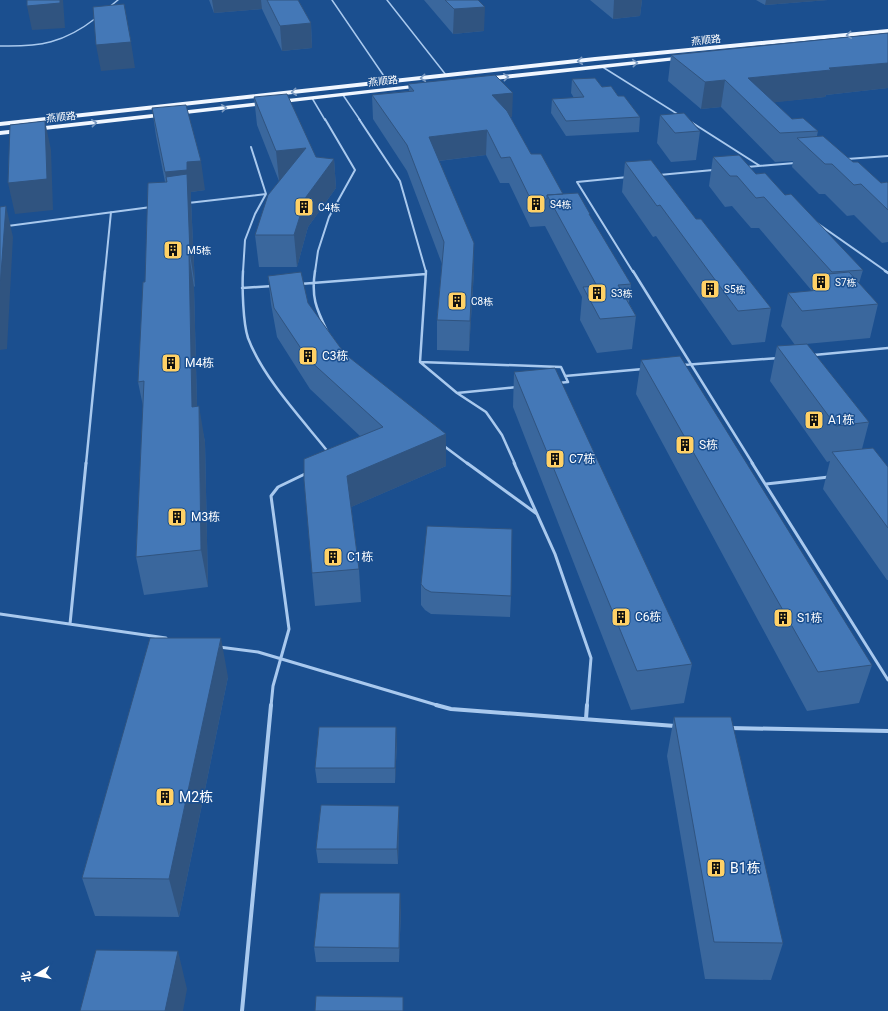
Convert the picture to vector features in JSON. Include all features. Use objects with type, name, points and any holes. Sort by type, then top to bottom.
[{"type":"main road","name":"燕顺路","points":[[0,124],[446,75],[888,31]]},
{"type":"main road","name":"燕顺路","points":[[476,80],[601,66],[691,58]]},
{"type":"main road","name":"燕顺路","points":[[0,133],[429,85]]},
{"type":"lane","points":[[105,11],[118,0]]},
{"type":"lane","points":[[332,0],[388,82]]},
{"type":"lane","points":[[387,0],[446,75]]},
{"type":"lane","points":[[0,46],[41,45],[53,42],[82,30],[99,16]]},
{"type":"lane","points":[[601,66],[680,116]]},
{"type":"lane","points":[[343,95],[400,180],[426,269],[420,362]]},
{"type":"lane","points":[[312,98],[355,170],[329,217],[318,251],[313,283],[314,302],[328,332]]},
{"type":"lane","points":[[687,120],[760,166]]},
{"type":"lane","points":[[251,147],[266,194],[255,214],[245,240],[242,288],[248,337],[264,371],[319,439],[330,454],[329,459]]},
{"type":"lane","points":[[843,160],[888,156]]},
{"type":"lane","points":[[746,167],[798,163]]},
{"type":"lane","points":[[654,175],[716,170]]},
{"type":"lane","points":[[631,177],[577,182],[888,680]]},
{"type":"lane","points":[[182,203],[266,194]]},
{"type":"lane","points":[[0,227],[158,206]]},
{"type":"lane","points":[[70,624],[111,212]]},
{"type":"lane","points":[[817,222],[888,273]]},
{"type":"lane","points":[[297,284],[426,274]]},
{"type":"lane","points":[[242,288],[274,286]]},
{"type":"lane","points":[[812,355],[888,348]]},
{"type":"lane","points":[[675,366],[782,358]]},
{"type":"lane","points":[[420,362],[561,367],[568,382],[552,384]]},
{"type":"lane","points":[[420,362],[457,393],[486,412],[502,435],[555,554],[591,658],[586,719]]},
{"type":"lane","points":[[566,376],[644,369]]},
{"type":"lane","points":[[457,393],[520,387]]},
{"type":"lane","points":[[439,442],[538,514]]},
{"type":"lane","points":[[242,1011],[273,686],[282,659],[289,629],[271,496],[278,487],[310,472]]},
{"type":"lane","points":[[766,484],[834,477]]},
{"type":"lane","points":[[0,614],[172,639]]},
{"type":"lane","points":[[211,645],[258,652],[451,709],[681,726]]},
{"type":"lane","points":[[728,728],[888,731]]},
{"type":"building","points":[[27,0],[60,0],[60,3],[27,6]]},
{"type":"building","points":[[267,0],[298,0],[311,23],[280,26]]},
{"type":"building","points":[[445,0],[478,0],[485,7],[454,9]]},
{"type":"building","points":[[124,4],[131,42],[96,45],[93,7]]},
{"type":"building","points":[[888,33],[888,63],[829,68],[831,70],[748,78],[792,119],[803,118],[818,131],[780,133],[725,80],[705,82],[671,55]]},
{"type":"building","points":[[495,75],[513,93],[492,95],[507,111],[531,154],[541,154],[563,194],[547,195],[547,199],[531,200],[510,157],[501,158],[487,130],[429,137],[474,243],[470,321],[437,320],[444,242],[407,145],[372,95],[414,91],[408,84]]},
{"type":"building","points":[[595,78],[602,87],[611,86],[618,96],[624,96],[640,117],[566,121],[552,99],[584,97],[572,79]]},
{"type":"building","points":[[287,94],[316,157],[334,159],[306,197],[294,235],[255,235],[268,195],[306,148],[276,151],[254,97]]},
{"type":"building","points":[[186,105],[201,161],[187,162],[187,170],[165,172],[152,108]]},
{"type":"building","points":[[684,113],[700,131],[675,133],[660,115]]},
{"type":"building","points":[[45,121],[47,179],[8,183],[10,125]]},
{"type":"building","points":[[823,136],[853,162],[858,162],[881,183],[888,183],[888,210],[861,184],[854,185],[832,164],[825,164],[797,138]]},
{"type":"building","points":[[739,155],[756,174],[765,173],[785,195],[791,194],[863,270],[832,272],[764,197],[756,198],[737,176],[730,176],[713,157]]},
{"type":"building","points":[[651,160],[696,219],[701,219],[771,308],[738,311],[660,205],[657,206],[625,162]]},
{"type":"building","points":[[187,174],[190,254],[192,407],[199,406],[201,550],[136,557],[144,381],[138,382],[143,282],[145,282],[148,183],[167,182],[166,177]]},
{"type":"building","points":[[578,193],[631,284],[618,285],[636,316],[600,319],[583,287],[597,286],[547,195]]},
{"type":"building","points":[[6,206],[0,287],[0,207]]},
{"type":"building","points":[[301,272],[308,303],[345,354],[446,434],[347,476],[359,569],[312,573],[304,480],[304,459],[383,427],[308,359],[274,308],[268,276]]},
{"type":"building","points":[[849,272],[878,304],[802,311],[788,293],[830,289],[818,275]]},
{"type":"building","points":[[807,344],[869,422],[836,426],[777,346]]},
{"type":"building","points":[[680,356],[872,665],[818,672],[641,360]]},
{"type":"building","points":[[555,368],[692,664],[637,671],[514,372]]},
{"type":"building","points":[[873,448],[888,467],[888,528],[832,452]]},
{"type":"building","points":[[427,526],[512,529],[511,596],[431,592],[425,589],[421,584]]},
{"type":"building","name":"M2栋","points":[[150,638],[221,638],[169,879],[82,878]]},
{"type":"building","points":[[674,717],[731,717],[783,943],[714,942]]},
{"type":"building","points":[[319,727],[396,727],[395,768],[315,768]]},
{"type":"building","points":[[321,805],[399,806],[397,849],[316,849]]},
{"type":"building","points":[[320,893],[400,893],[399,948],[314,947]]},
{"type":"building","points":[[96,950],[178,951],[165,1011],[80,1011]]},
{"type":"building","points":[[316,996],[403,997],[403,1011],[315,1011]]},
{"type":"place","name":"S4栋","points":[[536,204]]},
{"type":"place","name":"C4栋","points":[[304,207]]},
{"type":"place","name":"M5栋","points":[[173,250]]},
{"type":"place","name":"S7栋","points":[[821,282]]},
{"type":"place","name":"S5栋","points":[[710,289]]},
{"type":"place","name":"S3栋","points":[[597,293]]},
{"type":"place","name":"C8栋","points":[[457,301]]},
{"type":"place","name":"C3栋","points":[[308,356]]},
{"type":"place","name":"M4栋","points":[[171,363]]},
{"type":"place","name":"A1栋","points":[[814,420]]},
{"type":"place","name":"S栋","points":[[685,445]]},
{"type":"place","name":"C7栋","points":[[555,459]]},
{"type":"place","name":"M3栋","points":[[177,517]]},
{"type":"place","name":"C1栋","points":[[333,557]]},
{"type":"place","name":"C6栋","points":[[621,617]]},
{"type":"place","name":"S1栋","points":[[783,618]]},
{"type":"place","name":"M2栋","points":[[165,797]]},
{"type":"place","name":"B1栋","points":[[716,868]]}]
